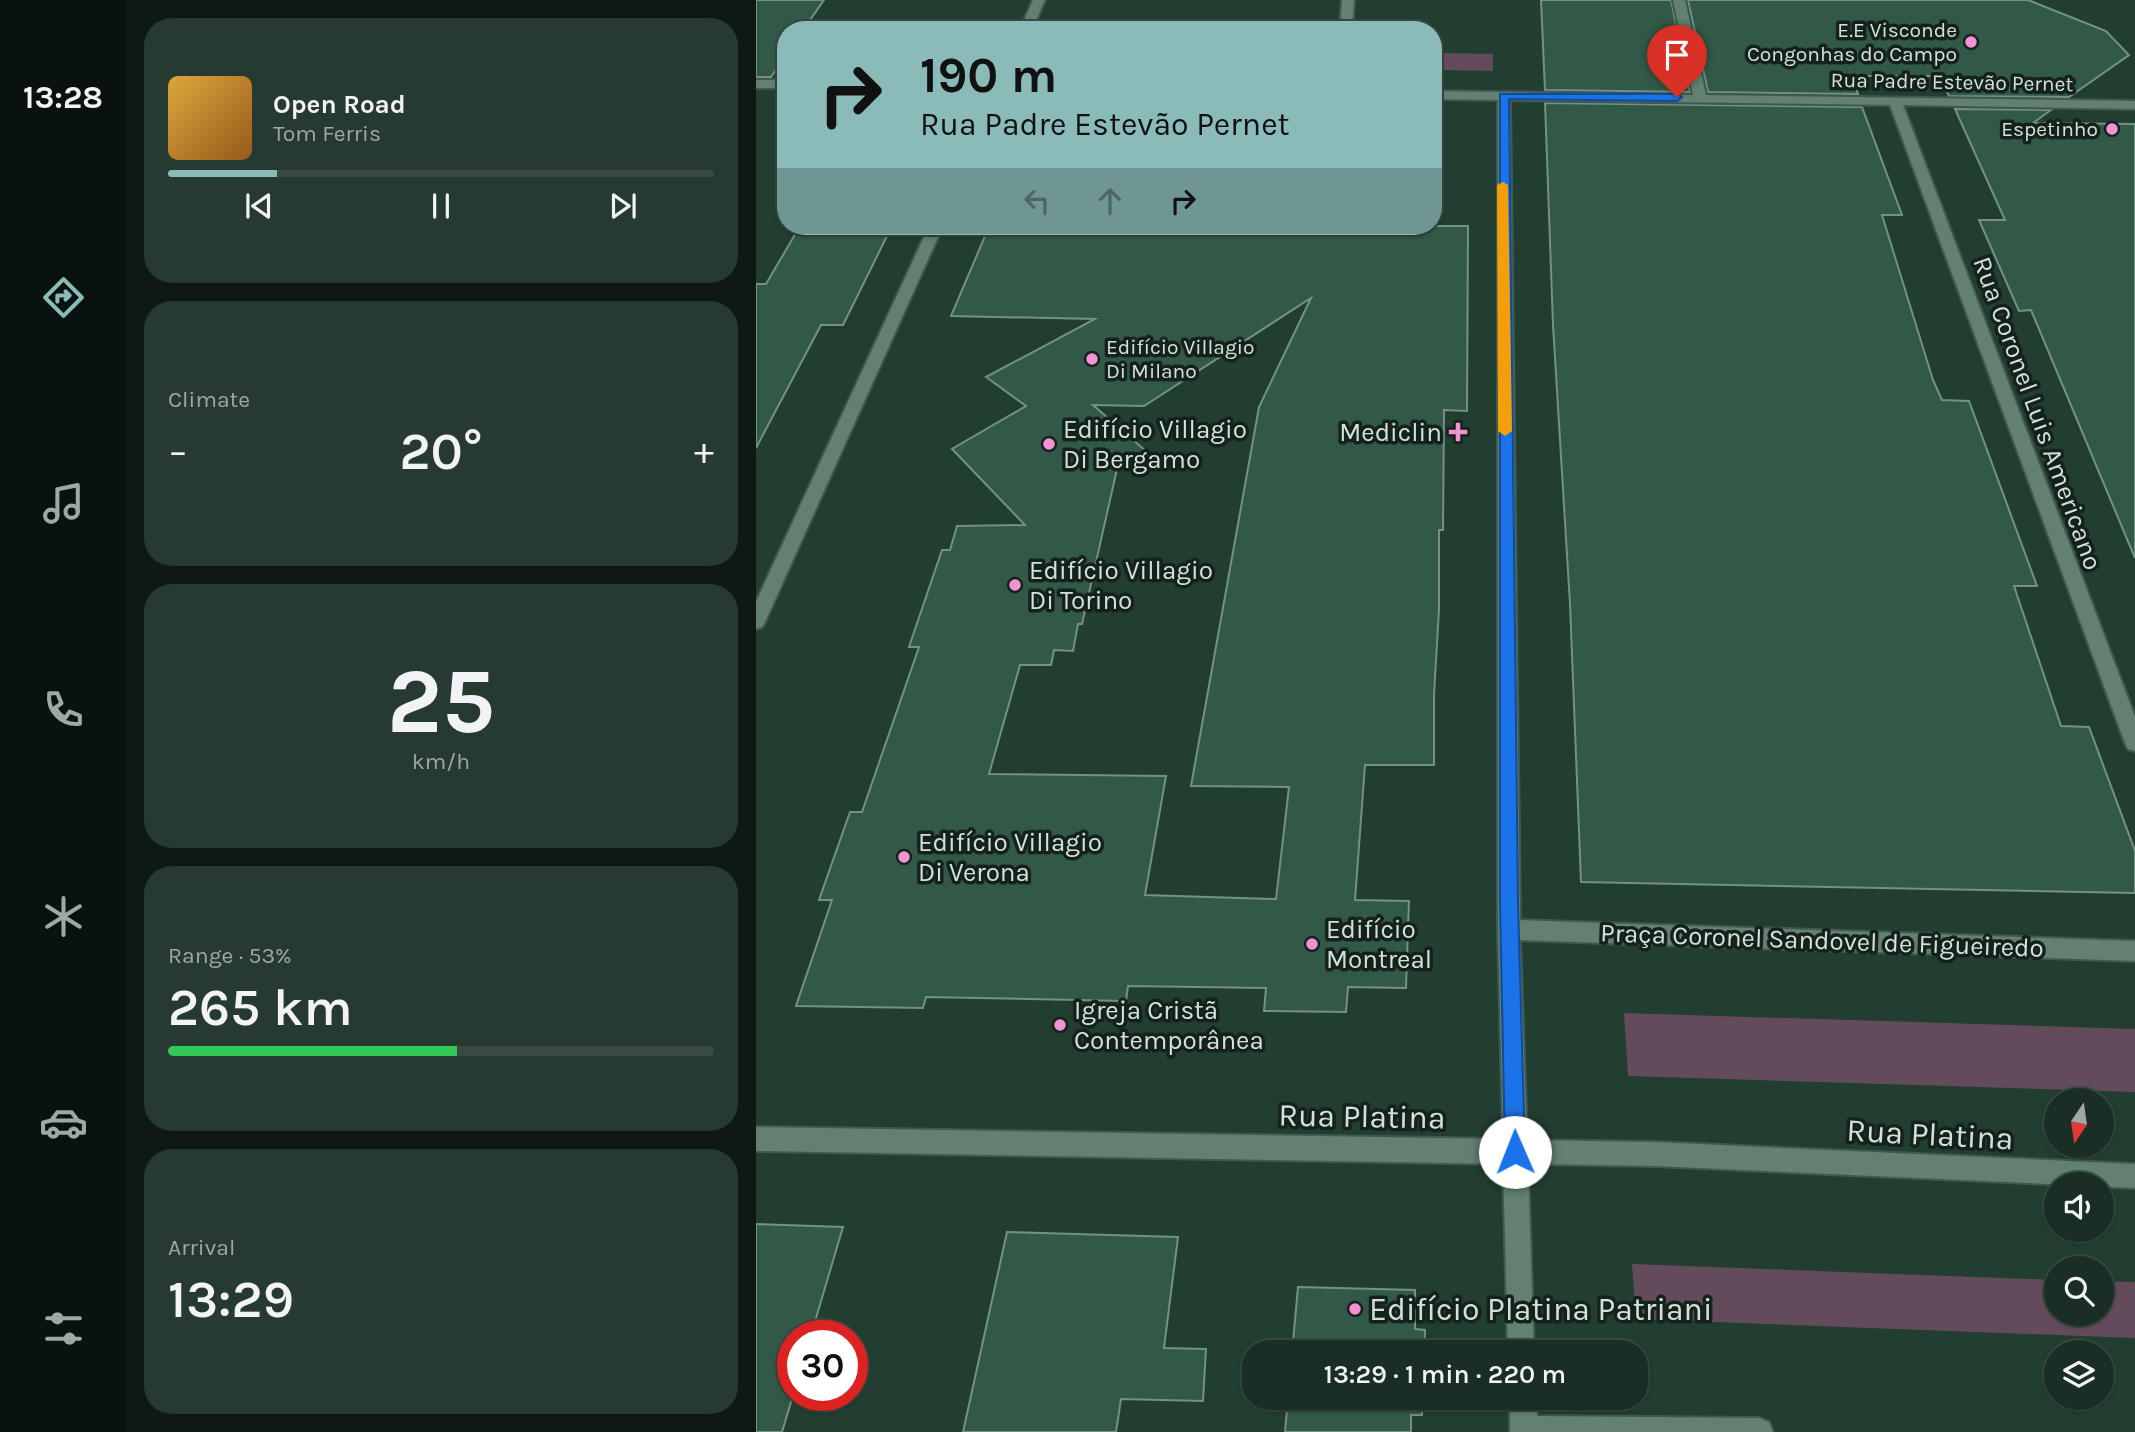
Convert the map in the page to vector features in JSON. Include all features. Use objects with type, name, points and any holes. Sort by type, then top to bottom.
[{"type":"street","points":[[1030,21],[1039,0]]},
{"type":"street","points":[[1347,21],[1348,0]]},
{"type":"street","points":[[1679,0],[1700,98]]},
{"type":"street","points":[[756,84],[777,84]]},
{"type":"street","name":"Rua Padre Estevão Pernet","points":[[1442,95],[2135,105]]},
{"type":"street","points":[[1504,96],[1510,930],[1521,1340]]},
{"type":"street","name":"Rua Coronel Luis Americano","points":[[1895,101],[2135,743]]},
{"type":"street","points":[[756,622],[932,235]]},
{"type":"street","name":"Praça Coronel Sandovel de Figueiredo","points":[[1510,930],[2135,951]]},
{"type":"street","name":"Rua Platina","points":[[756,1139],[1655,1154],[2135,1176]]},
{"type":"street","points":[[1523,1410],[1524,1431],[1759,1432]]},
{"type":"shaded area","points":[[1442,53],[1493,54],[1493,71],[1442,70]]},
{"type":"shaded area","points":[[1624,1013],[2135,1029],[2135,1092],[2114,1091],[2114,1088],[2044,1089],[1628,1076]]},
{"type":"shaded area","points":[[1632,1264],[2044,1280],[2044,1326],[2114,1326],[2114,1281],[2135,1282],[2135,1338],[1636,1319]]},
{"type":"building","points":[[756,0],[824,0],[809,21],[777,21],[777,68],[771,77],[756,77]]},
{"type":"building","points":[[1541,0],[1671,0],[1690,92],[1545,90]]},
{"type":"building","name":"E.E Visconde Congonhas do Campo","points":[[1688,0],[2028,0],[2106,31],[2129,55],[2069,97],[1949,96],[1940,76],[1851,76],[1858,94],[1708,92]]},
{"type":"building","points":[[1545,103],[1862,107],[1902,215],[1882,215],[1933,380],[1942,400],[1969,401],[2037,586],[2014,586],[2061,726],[2089,727],[2135,851],[2135,893],[1581,882],[1570,604],[1553,325]]},
{"type":"building","points":[[1955,109],[2051,110],[2033,123],[2135,124],[2135,558],[2031,310],[2019,311],[1979,220],[2005,220]]},
{"type":"building","points":[[1442,226],[1468,226],[1467,411],[1444,410],[1443,530],[1439,530],[1434,765],[1365,765],[1355,900],[1409,901],[1406,988],[1348,987],[1346,1012],[1264,1011],[1266,988],[1128,986],[1126,1001],[926,997],[923,1008],[796,1006],[832,900],[819,900],[850,812],[862,812],[919,647],[909,647],[942,550],[950,550],[957,526],[1025,525],[952,449],[1026,406],[986,377],[1095,319],[951,316],[985,235],[1442,235]],"holes":[[[1311,298],[1259,407],[1191,786],[1289,787],[1276,899],[1145,895],[1166,776],[989,774],[1020,665],[1051,665],[1054,650],[1073,651],[1078,624],[1082,624],[1117,469],[1147,452],[1093,405],[1144,406]]]},
{"type":"building","points":[[795,235],[888,235],[843,325],[821,325],[756,448],[756,284],[766,284]]},
{"type":"building","points":[[756,1224],[843,1227],[815,1320],[777,1320],[777,1411],[788,1411],[782,1432],[756,1432]]},
{"type":"building","points":[[1007,1232],[1178,1237],[1164,1348],[1206,1349],[1203,1401],[1121,1399],[1116,1432],[963,1432]]},
{"type":"building","name":"Edifício Platina Patriani","points":[[1298,1287],[1415,1290],[1415,1329],[1425,1330],[1425,1340],[1293,1340]]},
{"type":"building","points":[[1287,1410],[1422,1410],[1422,1415],[1411,1415],[1411,1432],[1285,1432]]},
{"type":"slow traffic","points":[[1503,185],[1505,431]]},
{"type":"place","name":"E.E Visconde Congonhas do Campo","points":[[1971,42]]},
{"type":"place","name":"Espetinho","points":[[2112,129]]},
{"type":"place","name":"Edifício Villagio Di Milano","points":[[1092,359]]},
{"type":"place","name":"Mediclin","points":[[1458,432]]},
{"type":"place","name":"Edifício Villagio Di Bergamo","points":[[1049,444]]},
{"type":"place","name":"Edifício Villagio Di Torino","points":[[1015,585]]},
{"type":"place","name":"Edifício Villagio Di Verona","points":[[904,857]]},
{"type":"place","name":"Edifício Montreal","points":[[1312,944]]},
{"type":"place","name":"Igreja Cristã Contemporânea","points":[[1060,1025]]},
{"type":"place","name":"Edifício Platina Patriani","points":[[1355,1309]]},
{"type":"route","points":[[1515,1152],[1509,903],[1502,143],[1504,96],[1677,97]]}]
